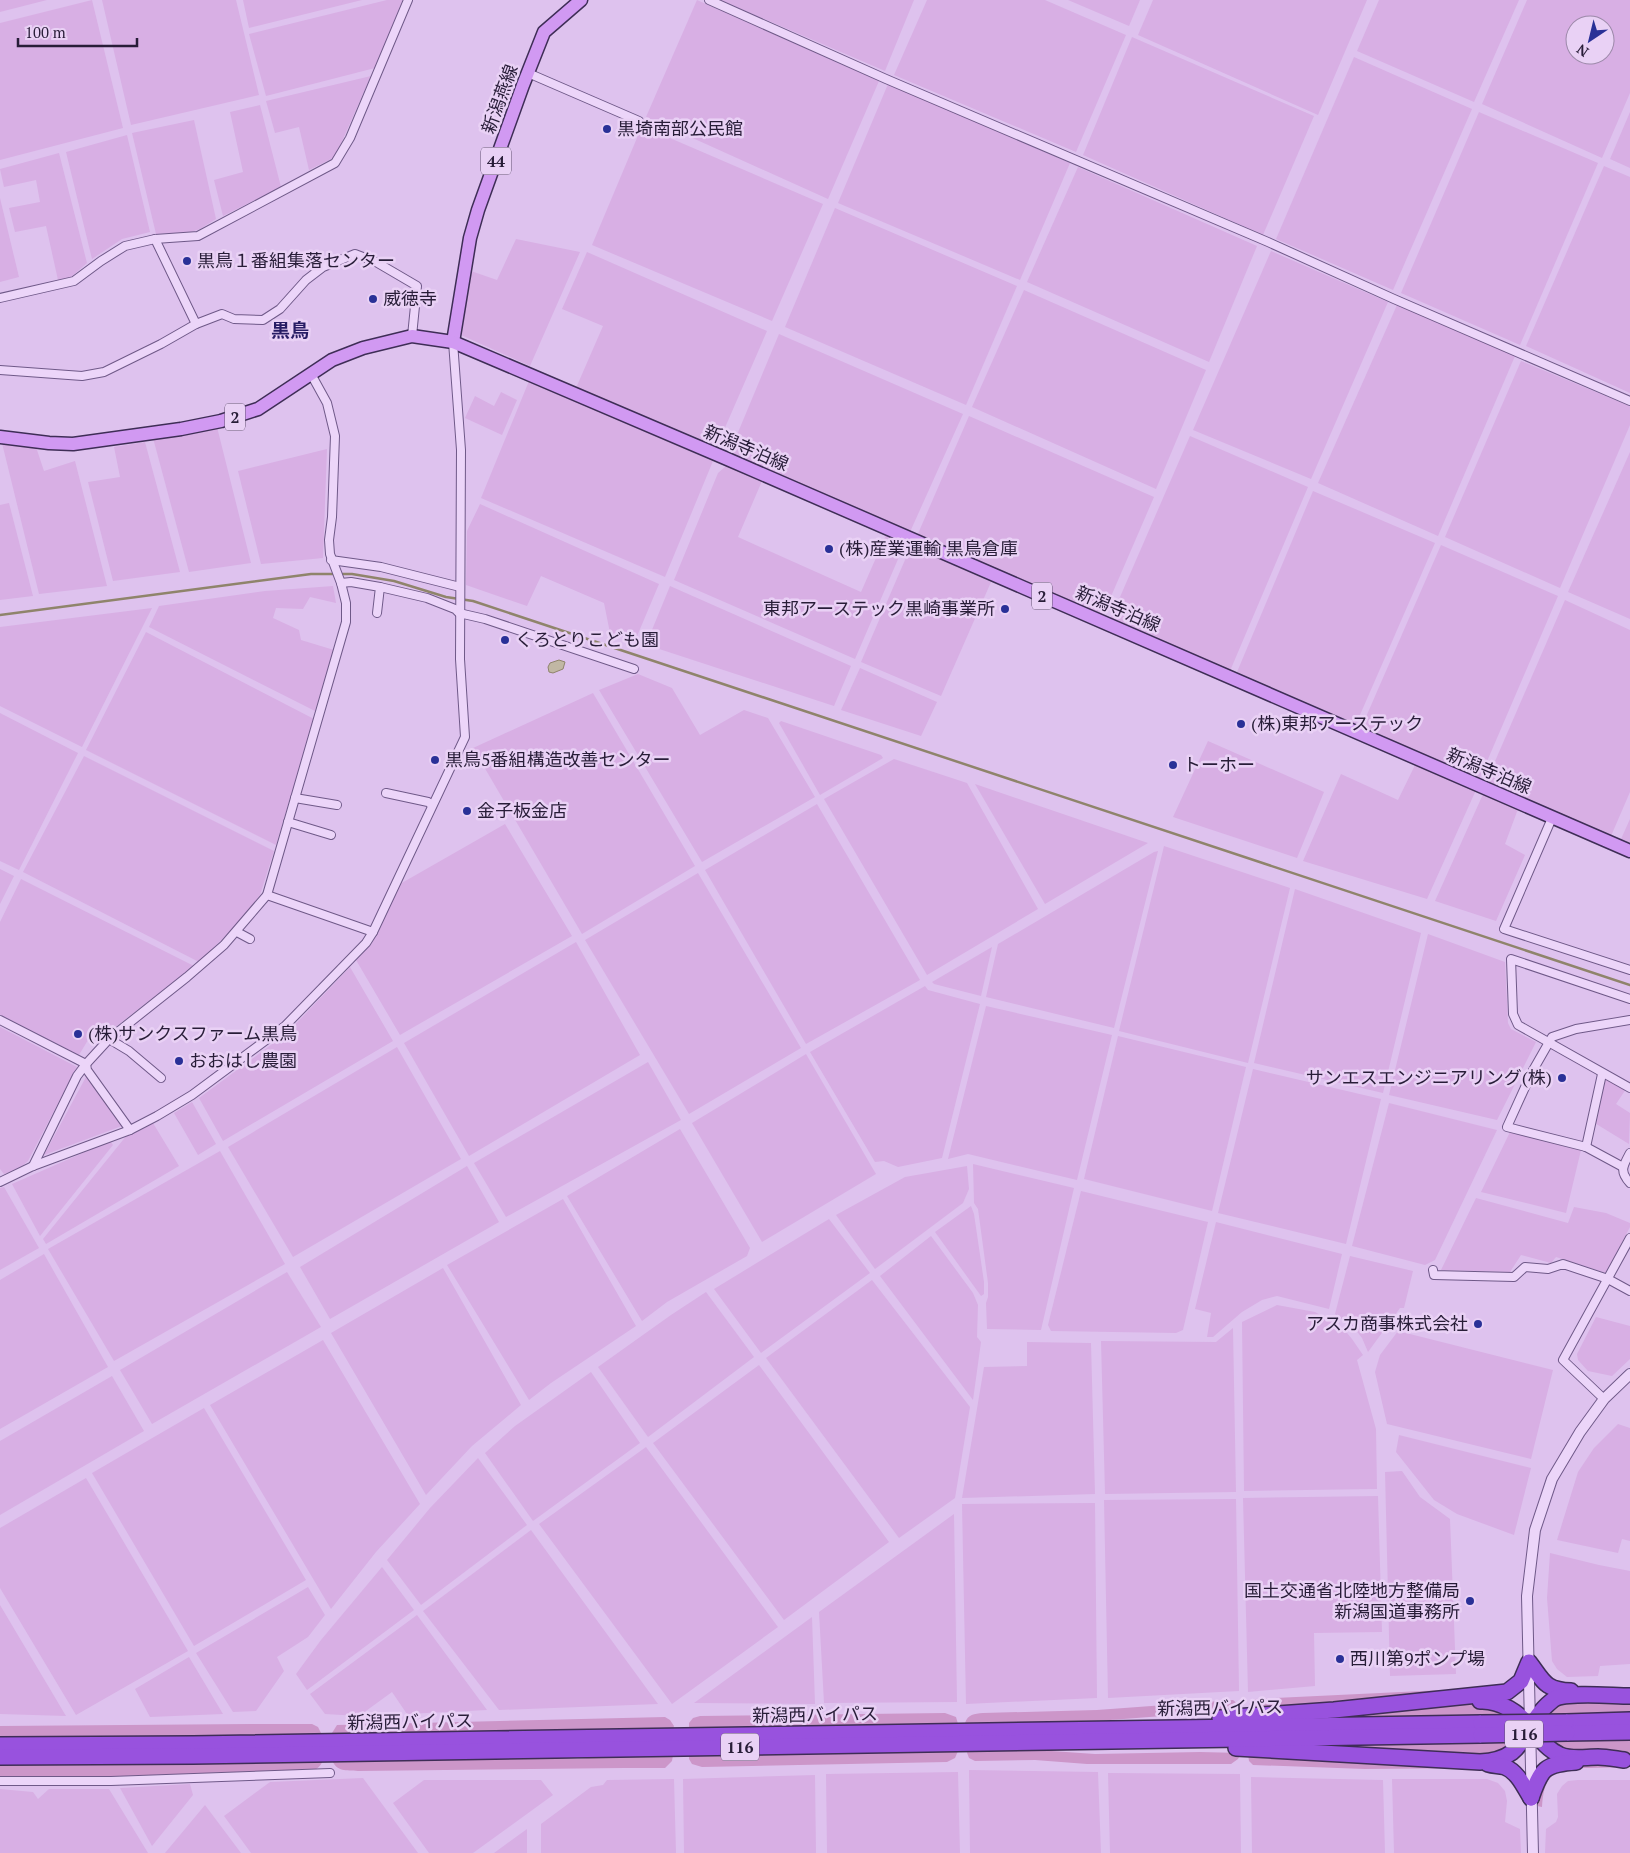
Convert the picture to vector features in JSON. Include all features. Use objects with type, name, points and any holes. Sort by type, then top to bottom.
[{"type":"highway","points":[[1529,1662],[1546,1685],[1561,1690],[1581,1691],[1594,1695]]},
{"type":"highway","points":[[1111,1735],[1268,1714],[1334,1710],[1507,1692],[1521,1681],[1529,1662]]},
{"type":"highway","points":[[1480,1762],[1494,1761],[1509,1755],[1522,1742],[1539,1714],[1556,1698],[1594,1695],[1630,1696]]},
{"type":"highway","points":[[1440,1698],[1460,1701],[1491,1701],[1513,1711],[1531,1727],[1544,1745],[1561,1756],[1627,1760]]},
{"type":"highway","name":"新潟西バイパス","points":[[0,1757],[109,1757],[1111,1735],[1481,1729],[1567,1727],[1630,1720]]},
{"type":"highway","name":"新潟西バイパス","points":[[1567,1727],[1630,1732]]},
{"type":"highway","points":[[1111,1735],[1480,1762],[1505,1767],[1512,1771],[1531,1798]]},
{"type":"highway","name":"新潟西バイパス","points":[[0,1745],[1111,1735]]},
{"type":"highway","points":[[1531,1798],[1541,1774],[1552,1765],[1627,1760]]},
{"type":"main road","name":"新潟燕線","points":[[453,342],[463,271],[472,231],[528,73],[544,32],[581,0]]},
{"type":"main road","name":"2","points":[[0,437],[74,444],[213,423],[258,409],[332,360],[355,351],[412,336],[453,342]]},
{"type":"main road","name":"新潟寺泊線","points":[[453,342],[760,473],[1630,851]]},
{"type":"street","points":[[0,298],[74,281],[125,246],[155,240],[198,236],[335,163],[350,138],[408,0]]},
{"type":"street","points":[[709,0],[886,79],[1232,226],[1394,299],[1630,401]]},
{"type":"street","points":[[528,73],[639,121]]},
{"type":"street","points":[[155,240],[196,324]]},
{"type":"street","points":[[0,370],[82,376],[104,372],[161,344],[196,324],[222,314],[234,319],[263,320],[280,309],[306,280],[323,267],[355,254],[376,262],[417,286],[412,336]]},
{"type":"street","points":[[0,1182],[33,1166],[130,1130],[187,1098],[285,1026],[366,943],[373,932],[465,738],[460,659],[461,450],[453,342]]},
{"type":"street","points":[[33,1166],[77,1076],[86,1064],[108,1039],[187,977],[237,932],[267,895],[346,622],[346,603],[333,563],[329,540],[332,516],[335,436],[327,402],[311,374]]},
{"type":"street","points":[[333,563],[381,567],[460,589]]},
{"type":"street","points":[[340,581],[380,587],[427,598],[460,611],[634,669]]},
{"type":"street","points":[[377,613],[380,587]]},
{"type":"street","points":[[386,793],[428,802],[432,806]]},
{"type":"street","points":[[295,798],[337,805]]},
{"type":"street","points":[[1552,818],[1504,930],[1630,970]]},
{"type":"street","points":[[288,822],[331,835]]},
{"type":"street","points":[[267,895],[373,932]]},
{"type":"street","points":[[237,932],[250,939]]},
{"type":"street","points":[[1630,999],[1511,959],[1513,1014],[1518,1025],[1602,1074],[1630,1088]]},
{"type":"street","points":[[0,1020],[86,1064]]},
{"type":"street","points":[[1623,1167],[1586,1147],[1507,1127],[1532,1072],[1552,1037],[1576,1029],[1630,1020]]},
{"type":"street","points":[[108,1039],[129,1052],[161,1078]]},
{"type":"street","points":[[86,1064],[87,1070],[130,1130]]},
{"type":"street","points":[[1586,1147],[1602,1074]]},
{"type":"street","points":[[1630,1153],[1623,1167],[1624,1176],[1630,1183]]},
{"type":"street","points":[[1604,1399],[1563,1360],[1630,1238]]},
{"type":"street","points":[[1433,1270],[1434,1275],[1514,1277],[1525,1267],[1548,1269],[1563,1264],[1608,1279],[1630,1291]]},
{"type":"street","points":[[1533,1853],[1527,1596],[1535,1530],[1552,1479],[1580,1432],[1604,1399],[1630,1374]]},
{"type":"street","points":[[0,1781],[111,1781],[330,1773]]},
{"type":"shaded area","points":[[0,0],[47,0],[0,12]]},
{"type":"shaded area","points":[[92,0],[123,128],[0,160],[0,23]]},
{"type":"shaded area","points":[[102,0],[236,0],[259,95],[131,125]]},
{"type":"shaded area","points":[[243,0],[362,0],[249,28]]},
{"type":"shaded area","points":[[387,0],[403,0],[375,68],[266,96],[249,34]]},
{"type":"shaded area","points":[[697,0],[879,81],[828,199],[646,117]]},
{"type":"shaded area","points":[[720,0],[914,0],[885,71]]},
{"type":"shaded area","points":[[927,0],[1045,0],[1126,35],[1076,152],[894,75]]},
{"type":"shaded area","points":[[1068,0],[1140,0],[1129,26]]},
{"type":"shaded area","points":[[1153,0],[1367,0],[1318,115],[1138,35]]},
{"type":"shaded area","points":[[1379,0],[1519,0],[1474,102],[1357,51]]},
{"type":"shaded area","points":[[1527,0],[1630,0],[1630,93],[1602,158],[1482,104]]},
{"type":"shaded area","points":[[1132,37],[1314,116],[1263,235],[1083,155]]},
{"type":"shaded area","points":[[1354,57],[1472,109],[1393,290],[1276,239]]},
{"type":"shaded area","points":[[371,76],[335,157],[309,170],[299,127],[275,133],[266,101]]},
{"type":"shaded area","points":[[888,84],[1070,163],[1020,280],[838,203]]},
{"type":"shaded area","points":[[260,105],[281,187],[223,216],[214,180],[243,172],[230,112]]},
{"type":"shaded area","points":[[1479,112],[1598,163],[1520,345],[1401,293]]},
{"type":"shaded area","points":[[1630,112],[1630,168],[1610,159]]},
{"type":"shaded area","points":[[194,120],[216,219],[191,232],[156,234],[132,133]]},
{"type":"shaded area","points":[[642,126],[823,204],[772,321],[592,245]]},
{"type":"shaded area","points":[[127,135],[150,232],[122,239],[92,259],[66,152]]},
{"type":"shaded area","points":[[59,153],[87,263],[70,278],[58,280],[46,226],[15,232],[9,208],[40,202],[36,180],[4,187],[0,169]]},
{"type":"shaded area","points":[[1604,166],[1630,177],[1630,393],[1526,346]]},
{"type":"shaded area","points":[[1078,167],[1257,246],[1209,362],[1027,282]]},
{"type":"shaded area","points":[[0,198],[19,277],[0,282]]},
{"type":"shaded area","points":[[835,208],[1017,286],[966,405],[785,327]]},
{"type":"shaded area","points":[[516,239],[580,252],[530,366],[461,335],[471,271],[497,280]]},
{"type":"shaded area","points":[[1271,251],[1388,302],[1311,479],[1193,430]]},
{"type":"shaded area","points":[[587,252],[767,331],[717,446],[576,388],[603,326],[562,309]]},
{"type":"shaded area","points":[[1024,290],[1206,370],[1156,489],[972,407]]},
{"type":"shaded area","points":[[1397,305],[1515,356],[1438,536],[1318,483]]},
{"type":"shaded area","points":[[779,334],[963,414],[910,532],[729,454]]},
{"type":"shaded area","points":[[1521,361],[1630,406],[1630,425],[1560,588],[1445,537]]},
{"type":"shaded area","points":[[529,381],[713,461],[665,577],[481,498]]},
{"type":"shaded area","points":[[501,392],[517,400],[502,435],[465,418],[475,396],[494,406]]},
{"type":"shaded area","points":[[969,416],[1154,497],[1103,615],[917,536]]},
{"type":"shaded area","points":[[217,427],[251,563],[189,572],[153,438]]},
{"type":"shaded area","points":[[1190,436],[1308,487],[1230,671],[1110,620]]},
{"type":"shaded area","points":[[145,442],[180,572],[113,581],[88,482],[120,477],[114,447]]},
{"type":"shaded area","points":[[2,443],[36,447],[44,471],[75,461],[107,586],[39,594]]},
{"type":"shaded area","points":[[327,449],[323,558],[261,564],[238,471]]},
{"type":"shaded area","points":[[1630,452],[1630,619],[1568,592]]},
{"type":"shaded area","points":[[726,466],[762,481],[738,537],[861,592],[886,535],[905,543],[855,659],[674,580],[718,473]]},
{"type":"shaded area","points":[[1313,491],[1435,543],[1356,724],[1237,672]]},
{"type":"shaded area","points":[[9,503],[33,596],[0,600],[0,505]]},
{"type":"shaded area","points":[[480,504],[659,584],[635,641],[610,633],[604,603],[541,576],[527,606],[466,585],[467,531]]},
{"type":"shaded area","points":[[1441,545],[1558,596],[1479,780],[1362,726]]},
{"type":"shaded area","points":[[911,546],[991,582],[941,696],[861,662]]},
{"type":"shaded area","points":[[333,586],[336,603],[310,597],[303,609],[276,608],[273,618],[299,630],[301,640],[334,650],[315,711],[149,627],[159,606],[265,591]]},
{"type":"shaded area","points":[[670,586],[851,666],[834,706],[650,646],[647,642]]},
{"type":"shaded area","points":[[1565,600],[1630,630],[1630,792],[1611,836],[1486,782]]},
{"type":"shaded area","points":[[152,608],[82,747],[0,706],[0,627]]},
{"type":"shaded area","points":[[146,632],[314,719],[276,845],[86,750]]},
{"type":"shaded area","points":[[559,660],[565,662],[563,669],[553,673],[549,672],[548,667],[550,663]]},
{"type":"shaded area","points":[[860,668],[937,702],[921,736],[841,710]]},
{"type":"shaded area","points":[[638,674],[672,688],[700,735],[744,710],[768,718],[815,797],[702,862],[599,690]]},
{"type":"shaded area","points":[[593,693],[695,866],[582,934],[473,748]]},
{"type":"shaded area","points":[[0,713],[78,753],[19,870],[0,861]]},
{"type":"shaded area","points":[[781,721],[881,755],[883,758],[820,795],[779,723]]},
{"type":"shaded area","points":[[1208,741],[1324,792],[1297,858],[1173,817]]},
{"type":"shaded area","points":[[84,756],[274,851],[260,895],[243,919],[199,962],[23,872]]},
{"type":"shaded area","points":[[894,759],[967,783],[1038,909],[927,975],[824,799]]},
{"type":"shaded area","points":[[1416,763],[1476,790],[1427,899],[1303,861],[1341,774],[1398,800]]},
{"type":"shaded area","points":[[975,784],[1148,843],[1045,904]]},
{"type":"shaded area","points":[[1484,792],[1518,809],[1505,844],[1525,855],[1496,921],[1435,901]]},
{"type":"shaded area","points":[[817,804],[920,980],[806,1044],[705,870]]},
{"type":"shaded area","points":[[1630,819],[1630,843],[1621,839]]},
{"type":"shaded area","points":[[505,824],[572,936],[400,1035],[356,960],[372,943],[400,884]]},
{"type":"shaded area","points":[[1164,846],[1290,888],[1248,1063],[1119,1031]]},
{"type":"shaded area","points":[[1158,851],[1114,1028],[986,997],[998,944]]},
{"type":"shaded area","points":[[0,869],[14,876],[0,904]]},
{"type":"shaded area","points":[[698,873],[801,1048],[689,1114],[585,940]]},
{"type":"shaded area","points":[[21,879],[194,966],[105,1035],[94,1030],[79,1055],[0,1015],[0,922]]},
{"type":"shaded area","points":[[1295,889],[1421,933],[1383,1093],[1254,1063]]},
{"type":"shaded area","points":[[1428,934],[1505,962],[1508,1023],[1511,1029],[1536,1042],[1497,1120],[1389,1095]]},
{"type":"shaded area","points":[[576,942],[640,1055],[469,1156],[404,1043]]},
{"type":"shaded area","points":[[992,947],[981,996],[932,982]]},
{"type":"shaded area","points":[[350,967],[393,1041],[223,1141],[199,1098],[287,1033]]},
{"type":"shaded area","points":[[925,986],[928,990],[980,1004],[942,1158],[898,1167],[884,1161],[875,1162],[810,1052]]},
{"type":"shaded area","points":[[986,1006],[1112,1035],[1077,1180],[968,1154],[948,1159]]},
{"type":"shaded area","points":[[0,1027],[77,1067],[28,1161],[18,1170],[4,1174],[0,1169]]},
{"type":"shaded area","points":[[1118,1036],[1246,1067],[1212,1211],[1084,1179]]},
{"type":"shaded area","points":[[397,1047],[461,1159],[293,1257],[228,1147]]},
{"type":"shaded area","points":[[806,1054],[876,1174],[762,1242],[692,1123]]},
{"type":"shaded area","points":[[648,1062],[681,1120],[506,1217],[474,1163]]},
{"type":"shaded area","points":[[1253,1069],[1381,1099],[1346,1244],[1218,1213]]},
{"type":"shaded area","points":[[87,1075],[122,1126],[44,1155]]},
{"type":"shaded area","points":[[1604,1079],[1626,1089],[1616,1104],[1630,1113],[1629,1144],[1593,1122]]},
{"type":"shaded area","points":[[192,1102],[216,1144],[198,1155],[174,1113]]},
{"type":"shaded area","points":[[1389,1103],[1497,1130],[1435,1260],[1425,1265],[1352,1246]]},
{"type":"shaded area","points":[[153,1123],[179,1166],[46,1244],[43,1239],[127,1135]]},
{"type":"shaded area","points":[[680,1129],[750,1248],[747,1256],[667,1302],[642,1321],[567,1196]]},
{"type":"shaded area","points":[[1510,1132],[1581,1150],[1566,1213],[1481,1192]]},
{"type":"shaded area","points":[[110,1141],[113,1145],[40,1236],[12,1184]]},
{"type":"shaded area","points":[[220,1151],[285,1264],[114,1361],[48,1249]]},
{"type":"shaded area","points":[[973,1164],[1074,1188],[1041,1330],[987,1329],[986,1303],[988,1283],[978,1209],[974,1203]]},
{"type":"shaded area","points":[[467,1166],[499,1222],[330,1319],[300,1267]]},
{"type":"shaded area","points":[[967,1166],[969,1189],[963,1203],[875,1269],[836,1215],[905,1177]]},
{"type":"shaded area","points":[[4,1187],[39,1248],[0,1270],[0,1188]]},
{"type":"shaded area","points":[[1081,1191],[1208,1222],[1183,1330],[1176,1333],[1051,1331],[1048,1325]]},
{"type":"shaded area","points":[[1476,1198],[1568,1223],[1574,1207],[1606,1213],[1630,1223],[1630,1227],[1606,1273],[1556,1257],[1551,1263],[1521,1255],[1510,1272],[1441,1270]]},
{"type":"shaded area","points":[[563,1199],[636,1326],[529,1400],[447,1265]]},
{"type":"shaded area","points":[[971,1206],[974,1214],[984,1282],[984,1294],[981,1296],[935,1232]]},
{"type":"shaded area","points":[[829,1219],[870,1273],[761,1353],[714,1289]]},
{"type":"shaded area","points":[[1216,1222],[1342,1254],[1329,1309],[1277,1296],[1262,1300],[1242,1312],[1213,1337],[1207,1337],[1211,1313],[1195,1309]]},
{"type":"shaded area","points":[[931,1236],[973,1293],[978,1305],[977,1337],[981,1342],[973,1400],[880,1276]]},
{"type":"shaded area","points":[[44,1254],[108,1367],[0,1429],[0,1280]]},
{"type":"shaded area","points":[[1350,1256],[1413,1271],[1404,1308],[1400,1308],[1368,1352],[1362,1338],[1355,1329],[1335,1314]]},
{"type":"shaded area","points":[[443,1268],[521,1405],[472,1446],[426,1495],[331,1333]]},
{"type":"shaded area","points":[[287,1272],[321,1327],[152,1424],[120,1370]]},
{"type":"shaded area","points":[[872,1280],[970,1407],[955,1498],[899,1538],[766,1358]]},
{"type":"shaded area","points":[[706,1292],[754,1357],[648,1437],[598,1367]]},
{"type":"shaded area","points":[[1277,1305],[1315,1312],[1335,1323],[1343,1328],[1363,1355],[1357,1360],[1376,1429],[1377,1489],[1244,1491],[1242,1322]]},
{"type":"shaded area","points":[[1596,1317],[1630,1326],[1630,1359],[1612,1376],[1588,1371],[1578,1360],[1577,1354]]},
{"type":"shaded area","points":[[1233,1328],[1236,1492],[1105,1494],[1101,1341],[1216,1342]]},
{"type":"shaded area","points":[[1398,1331],[1553,1370],[1531,1459],[1387,1424],[1375,1372],[1380,1355]]},
{"type":"shaded area","points":[[323,1340],[420,1504],[376,1552],[331,1609],[210,1405]]},
{"type":"shaded area","points":[[1027,1342],[1091,1343],[1095,1494],[962,1498],[984,1367],[1027,1366]]},
{"type":"shaded area","points":[[759,1365],[889,1542],[784,1620],[653,1443]]},
{"type":"shaded area","points":[[591,1372],[640,1443],[533,1521],[485,1453],[515,1426]]},
{"type":"shaded area","points":[[112,1376],[144,1431],[0,1515],[0,1441]]},
{"type":"shaded area","points":[[204,1408],[306,1580],[194,1646],[92,1473]]},
{"type":"shaded area","points":[[1618,1424],[1630,1428],[1630,1541],[1622,1539],[1618,1553],[1557,1540],[1578,1472],[1594,1448]]},
{"type":"shaded area","points":[[1399,1435],[1531,1468],[1514,1535],[1457,1514],[1434,1500],[1396,1452]]},
{"type":"shaded area","points":[[646,1447],[778,1627],[672,1704],[539,1524]]},
{"type":"shaded area","points":[[478,1458],[527,1525],[421,1605],[387,1560],[430,1508]]},
{"type":"shaded area","points":[[1402,1471],[1420,1497],[1450,1519],[1456,1674],[1390,1676],[1385,1472]]},
{"type":"shaded area","points":[[86,1478],[188,1651],[76,1715],[0,1588],[0,1528]]},
{"type":"shaded area","points":[[1378,1496],[1382,1632],[1314,1633],[1315,1686],[1248,1692],[1243,1498]]},
{"type":"shaded area","points":[[1236,1499],[1239,1691],[1108,1698],[1104,1500]]},
{"type":"shaded area","points":[[1095,1503],[1097,1698],[966,1704],[962,1504]]},
{"type":"shaded area","points":[[954,1514],[957,1702],[824,1703],[819,1612]]},
{"type":"shaded area","points":[[531,1530],[658,1704],[499,1710],[423,1611]]},
{"type":"shaded area","points":[[1550,1553],[1630,1571],[1630,1664],[1600,1666],[1598,1676],[1567,1677],[1557,1669],[1552,1661],[1547,1598]]},
{"type":"shaded area","points":[[382,1567],[414,1610],[307,1690],[296,1674],[321,1640]]},
{"type":"shaded area","points":[[308,1587],[325,1615],[308,1637],[277,1657],[284,1671],[256,1711],[233,1712],[196,1653]]},
{"type":"shaded area","points":[[0,1605],[66,1716],[0,1714]]},
{"type":"shaded area","points":[[417,1615],[487,1710],[407,1714],[392,1692],[359,1716],[325,1714],[310,1694]]},
{"type":"shaded area","points":[[812,1617],[815,1704],[694,1703]]},
{"type":"shaded area","points":[[189,1657],[223,1714],[150,1717],[135,1689]]},
{"type":"shaded area","points":[[1443,1690],[1472,1691],[1249,1709],[1249,1704],[1255,1699]]},
{"type":"shaded area","points":[[1233,1700],[1240,1706],[1241,1710],[1084,1722],[965,1723],[970,1716],[983,1713],[1097,1710]]},
{"type":"shaded area","points":[[1630,1700],[1630,1714],[1543,1714],[1554,1703]]},
{"type":"shaded area","points":[[1487,1703],[1513,1715],[1269,1719]]},
{"type":"shaded area","points":[[945,1713],[956,1717],[958,1724],[898,1724],[861,1727],[689,1728],[689,1723],[693,1718],[700,1716]]},
{"type":"shaded area","points":[[665,1717],[674,1726],[673,1729],[332,1733],[337,1725]]},
{"type":"shaded area","points":[[312,1724],[318,1727],[322,1735],[0,1738],[0,1726]]},
{"type":"shaded area","points":[[1630,1740],[1630,1755],[1571,1754],[1547,1741]]},
{"type":"shaded area","points":[[1515,1742],[1496,1756],[1281,1745]]},
{"type":"shaded area","points":[[966,1750],[1037,1750],[1095,1754],[1241,1753],[1238,1759],[1231,1764],[1087,1764],[1035,1760],[975,1761],[969,1758]]},
{"type":"shaded area","points":[[958,1751],[955,1758],[947,1762],[702,1767],[692,1764],[689,1759],[689,1754]]},
{"type":"shaded area","points":[[1248,1754],[1480,1768],[1365,1769],[1253,1765],[1249,1761]]},
{"type":"shaded area","points":[[673,1755],[672,1761],[665,1768],[358,1771],[336,1767],[332,1760],[525,1757],[577,1759],[612,1756]]},
{"type":"shaded area","points":[[323,1760],[318,1768],[310,1771],[291,1770],[70,1778],[0,1778],[0,1765]]},
{"type":"shaded area","points":[[1630,1764],[1630,1767],[1570,1769],[1555,1774],[1546,1785],[1542,1807],[1537,1806],[1536,1803],[1543,1777],[1571,1766]]},
{"type":"shaded area","points":[[969,1770],[1098,1772],[1101,1853],[970,1853]]},
{"type":"shaded area","points":[[958,1772],[960,1853],[827,1853],[826,1774]]},
{"type":"shaded area","points":[[1108,1773],[1240,1774],[1241,1853],[1110,1853]]},
{"type":"shaded area","points":[[815,1775],[816,1853],[684,1853],[683,1779]]},
{"type":"shaded area","points":[[1251,1777],[1383,1780],[1385,1853],[1252,1853]]},
{"type":"shaded area","points":[[363,1778],[418,1853],[251,1853],[224,1816],[270,1782]]},
{"type":"shaded area","points":[[674,1779],[676,1853],[541,1853],[541,1824],[591,1787],[603,1785],[607,1780]]},
{"type":"shaded area","points":[[1392,1779],[1487,1779],[1498,1783],[1505,1791],[1507,1801],[1505,1822],[1520,1829],[1521,1853],[1394,1853]]},
{"type":"shaded area","points":[[424,1780],[541,1780],[553,1795],[473,1853],[429,1853],[393,1803]]},
{"type":"shaded area","points":[[1630,1780],[1630,1853],[1545,1853],[1546,1829],[1556,1822],[1558,1817],[1557,1794],[1568,1781]]},
{"type":"shaded area","points":[[190,1784],[193,1795],[152,1846],[120,1788]]},
{"type":"shaded area","points":[[0,1789],[33,1792],[38,1799],[49,1789],[109,1789],[148,1853],[0,1853]]},
{"type":"shaded area","points":[[205,1805],[241,1853],[165,1853]]},
{"type":"shaded area","points":[[527,1829],[527,1853],[494,1853]]},
{"type":"waterway","points":[[0,615],[311,574],[352,574],[394,581],[446,597],[473,601],[1630,985]]},
{"type":"place","name":"黒埼南部公民館","points":[[607,129]]},
{"type":"place","name":"黒鳥１番組集落センター","points":[[187,261]]},
{"type":"place","name":"威徳寺","points":[[373,299]]},
{"type":"place","name":"(株)産業運輸 黒鳥倉庫","points":[[829,549]]},
{"type":"place","name":"東邦アーステック黒崎事業所","points":[[1005,609]]},
{"type":"place","name":"くろとりこども園","points":[[505,640]]},
{"type":"place","name":"(株)東邦アーステック","points":[[1241,724]]},
{"type":"place","name":"黒鳥5番組構造改善センター","points":[[435,760]]},
{"type":"place","name":"トーホー","points":[[1173,765]]},
{"type":"place","name":"金子板金店","points":[[467,811]]},
{"type":"place","name":"(株)サンクスファーム黒鳥","points":[[78,1034]]},
{"type":"place","name":"おおはし農園","points":[[179,1061]]},
{"type":"place","name":"サンエスエンジニアリング(株)","points":[[1562,1078]]},
{"type":"place","name":"アスカ商事株式会社","points":[[1478,1324]]},
{"type":"place","name":"国土交通省北陸地方整備局 新潟国道事務所","points":[[1470,1601]]},
{"type":"place","name":"西川第9ポンプ場","points":[[1340,1659]]},
{"type":"district","name":"黒鳥","points":[[290,330]]}]
